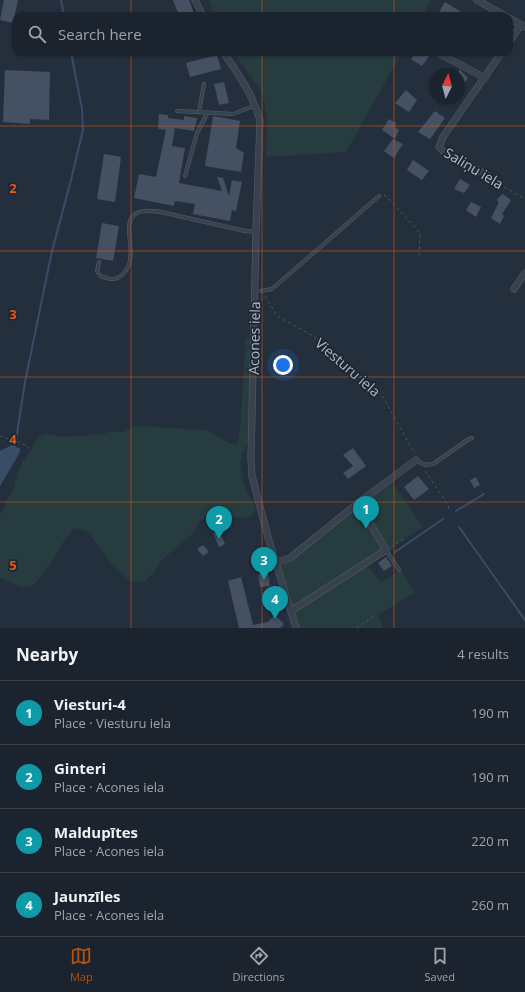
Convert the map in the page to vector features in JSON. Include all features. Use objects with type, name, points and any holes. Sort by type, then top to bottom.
[{"type":"street","points":[[195,0],[201,12]]},
{"type":"street","points":[[477,0],[498,12]]},
{"type":"street","points":[[513,20],[523,26],[513,37]]},
{"type":"street","name":"Acones iela","points":[[226,56],[244,82],[256,105],[261,127],[252,284],[252,476],[268,537],[296,628]]},
{"type":"street","points":[[444,56],[485,78]]},
{"type":"street","name":"Saliņu iela","points":[[488,177],[484,173],[444,152],[439,147],[443,138],[499,56]]},
{"type":"street","points":[[514,289],[525,273]]},
{"type":"street","points":[[276,562],[290,558],[358,503],[418,461]]},
{"type":"street","points":[[291,611],[386,550],[358,503]]},
{"type":"lane","points":[[199,112],[204,84]]},
{"type":"lane","points":[[176,111],[233,114],[256,105]]},
{"type":"lane","points":[[184,176],[197,132],[208,112]]},
{"type":"lane","points":[[261,291],[272,289],[379,196]]},
{"type":"lane","points":[[99,262],[97,271],[100,276],[105,278],[119,278],[126,272],[130,262],[131,252],[128,228],[129,222],[134,215],[139,212],[161,212],[245,231],[256,232]]},
{"type":"lane","points":[[418,461],[425,465],[433,464],[472,438]]},
{"type":"lane","points":[[386,550],[400,570]]},
{"type":"path","name":"Saliņu iela","points":[[488,177],[525,199]]},
{"type":"path","points":[[379,196],[384,195],[388,198],[420,233],[419,256]]},
{"type":"path","name":"Viesturu iela","points":[[261,291],[277,316],[313,336],[374,387],[383,397],[415,453],[418,461],[447,503],[449,509]]},
{"type":"path","points":[[0,436],[22,443],[29,448]]},
{"type":"path","points":[[386,550],[404,539]]},
{"type":"path","points":[[356,628],[376,616]]},
{"type":"green space","points":[[209,0],[431,0],[424,12],[213,12]]},
{"type":"green space","points":[[236,56],[400,56],[346,152],[266,157],[267,117],[262,92]]},
{"type":"green space","points":[[254,336],[249,440],[242,454],[241,461],[244,483],[256,510],[250,517],[230,517],[211,513],[200,521],[193,533],[162,560],[154,572],[144,582],[130,581],[111,563],[86,530],[74,528],[65,539],[51,563],[34,585],[21,588],[0,578],[0,515],[14,487],[17,473],[38,437],[46,434],[62,437],[123,432],[137,426],[204,430],[211,432],[230,444],[237,443],[240,430],[246,338]]},
{"type":"green space","points":[[390,479],[423,527],[368,564],[368,566],[381,582],[401,570],[415,592],[378,615],[383,628],[296,628],[276,562],[290,557]]},
{"type":"water","points":[[16,443],[16,447],[20,448],[20,452],[0,486],[0,451]]},
{"type":"building","points":[[4,0],[18,0],[15,12],[12,12],[12,23],[0,20]]},
{"type":"building","points":[[173,0],[189,0],[194,12],[178,12]]},
{"type":"building","points":[[445,2],[461,12],[439,12]]},
{"type":"building","points":[[217,56],[221,69],[190,77],[186,63]]},
{"type":"building","points":[[413,56],[429,56],[422,66],[411,59]]},
{"type":"building","points":[[5,70],[50,72],[49,120],[30,119],[30,124],[3,122]]},
{"type":"building","points":[[465,75],[468,78],[465,83]]},
{"type":"building","points":[[224,82],[229,103],[219,105],[214,84]]},
{"type":"building","points":[[406,90],[417,100],[409,112],[395,103]]},
{"type":"building","points":[[435,111],[445,118],[430,139],[418,132]]},
{"type":"building","points":[[159,114],[168,115],[168,118],[184,120],[184,116],[197,118],[194,131],[175,128],[172,146],[185,148],[179,183],[222,191],[217,177],[223,178],[229,196],[232,180],[242,182],[236,211],[232,210],[230,221],[193,214],[195,204],[175,201],[174,206],[134,198],[139,174],[156,177],[166,130],[158,129]]},
{"type":"building","points":[[213,116],[240,121],[236,148],[244,153],[241,172],[205,166]]},
{"type":"building","points":[[389,119],[396,123],[395,127],[399,130],[395,139],[382,130]]},
{"type":"building","points":[[393,139],[403,144],[394,158],[384,151]]},
{"type":"building","points":[[104,154],[121,157],[115,202],[97,199]]},
{"type":"building","points":[[413,160],[429,171],[422,180],[407,170]]},
{"type":"building","points":[[460,179],[470,185],[464,193],[454,189]]},
{"type":"building","points":[[503,194],[511,200],[502,214],[504,216],[500,224],[491,218],[499,202],[497,201],[498,198]]},
{"type":"building","points":[[471,202],[481,207],[476,217],[466,210]]},
{"type":"building","points":[[102,223],[119,226],[113,261],[96,258]]},
{"type":"building","points":[[353,448],[366,466],[348,479],[343,473],[353,466],[343,455]]},
{"type":"building","points":[[418,476],[429,489],[414,500],[404,487]]},
{"type":"building","points":[[476,477],[480,485],[474,488],[470,480]]},
{"type":"building","points":[[219,531],[225,544],[219,547],[213,533]]},
{"type":"building","points":[[203,545],[209,552],[203,556],[197,549]]},
{"type":"building","points":[[386,557],[392,566],[384,571],[378,563]]},
{"type":"building","points":[[268,573],[270,586],[260,587],[258,574]]},
{"type":"building","points":[[241,577],[253,625],[268,622],[275,615],[284,624],[280,628],[239,628],[228,581]]},
{"type":"waterway","points":[[61,0],[63,12]]},
{"type":"waterway","points":[[16,440],[25,382],[52,251],[83,130],[82,109],[72,56]]},
{"type":"waterway","points":[[456,511],[484,494]]},
{"type":"waterway","points":[[395,552],[443,519]]},
{"type":"waterway","points":[[459,527],[525,620]]},
{"type":"place","name":"Viesturi-4","points":[[366,529]]},
{"type":"place","name":"Ginteri","points":[[219,539]]},
{"type":"place","name":"Maldupītes","points":[[264,580]]},
{"type":"place","name":"Jaunzīles","points":[[275,619]]}]
